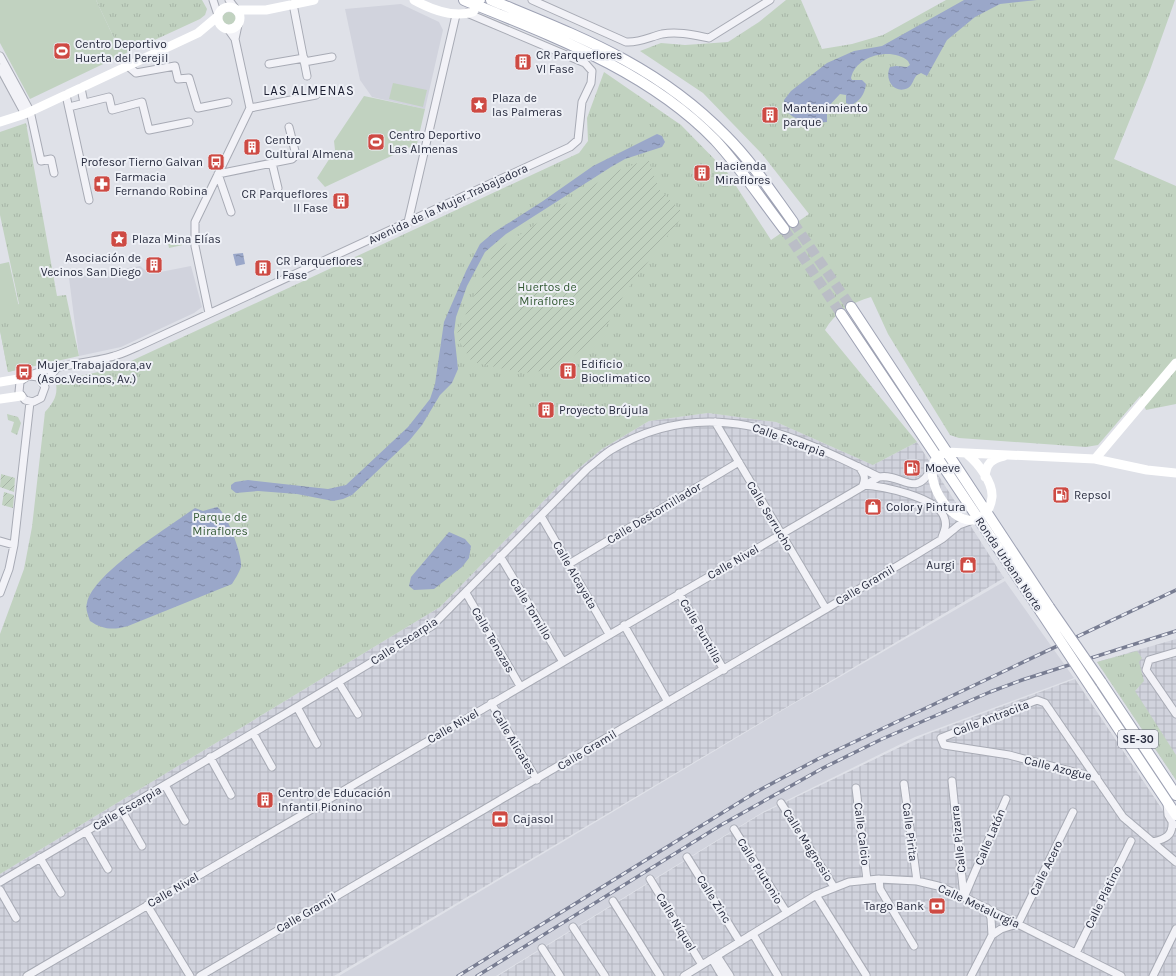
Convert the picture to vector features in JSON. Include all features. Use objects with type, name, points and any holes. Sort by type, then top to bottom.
[{"type":"main road","points":[[464,0],[479,3],[592,55],[639,79],[652,88],[682,110],[715,141],[784,229]]},
{"type":"main road","points":[[491,0],[536,18],[619,55],[668,85],[690,102],[728,137],[755,169],[794,222]]},
{"type":"main road","name":"Ronda Urbana Norte","points":[[851,307],[987,512],[1092,689],[1166,801],[1175,821]]},
{"type":"main road","name":"Ronda Urbana Norte","points":[[841,314],[936,458],[974,520],[1101,682],[1176,795]]},
{"type":"street","points":[[213,0],[219,24],[236,39]]},
{"type":"street","points":[[209,313],[195,246],[196,222],[250,108],[236,39],[236,30],[240,15],[229,0]]},
{"type":"street","points":[[201,31],[234,28],[248,16],[266,10],[314,0]]},
{"type":"street","points":[[414,0],[440,11],[456,15],[473,12],[479,3]]},
{"type":"street","points":[[532,0],[626,42],[634,42],[664,34],[682,33],[709,38],[724,31],[770,0]]},
{"type":"street","points":[[293,4],[307,76]]},
{"type":"street","points":[[0,122],[27,113],[201,31],[225,7],[266,10]]},
{"type":"street","name":"Avenida de la Mujer Trabajadora","points":[[0,382],[27,377],[44,370],[56,369],[114,356],[137,347],[570,147],[578,140],[582,102],[591,82],[592,71],[585,63],[467,13]]},
{"type":"street","points":[[408,222],[456,15]]},
{"type":"street","points":[[0,56],[27,113],[41,161],[51,159],[54,173]]},
{"type":"street","points":[[269,64],[332,57]]},
{"type":"street","points":[[144,58],[147,71]]},
{"type":"street","points":[[128,66],[136,73],[175,66],[178,80],[189,78],[198,108],[228,102]]},
{"type":"street","points":[[0,68],[27,113]]},
{"type":"street","points":[[81,88],[84,103]]},
{"type":"street","points":[[66,95],[89,200]]},
{"type":"street","points":[[250,108],[316,95]]},
{"type":"street","points":[[69,106],[109,97],[112,110],[142,102],[149,130],[189,122]]},
{"type":"street","points":[[218,174],[292,159],[296,155],[289,127]]},
{"type":"street","points":[[272,163],[278,188]]},
{"type":"street","points":[[218,174],[231,212]]},
{"type":"street","points":[[1095,459],[1176,363]]},
{"type":"street","points":[[44,384],[56,369]]},
{"type":"street","points":[[27,377],[38,377],[44,384],[45,391],[41,398],[30,402],[21,396],[18,386],[27,377]]},
{"type":"street","points":[[0,399],[21,396]]},
{"type":"street","points":[[0,593],[9,569],[14,544],[30,402]]},
{"type":"street","name":"Calle Serrucho","points":[[716,422],[826,609]]},
{"type":"street","name":"Calle Escarpia","points":[[0,882],[432,626],[582,474],[610,450],[640,435],[674,426],[716,422],[744,424],[773,431],[858,466],[879,477],[884,476],[906,483],[917,484],[923,482],[932,468]]},
{"type":"street","points":[[967,454],[977,463],[986,477],[992,493],[987,512],[974,520],[962,519],[955,515],[942,499],[932,478],[932,468],[936,458],[946,452],[956,451],[967,454],[1011,454],[1095,459],[1147,470],[1176,473]]},
{"type":"street","points":[[986,477],[986,469],[991,461],[1011,454]]},
{"type":"street","name":"Calle Destornillador","points":[[569,564],[739,462]]},
{"type":"street","points":[[858,466],[864,473],[865,479],[863,486],[879,486],[894,490],[935,506],[944,516],[946,524],[942,539]]},
{"type":"street","name":"Calle Nivel","points":[[27,976],[879,477]]},
{"type":"street","name":"Calle Alcayata","points":[[541,516],[609,634]]},
{"type":"street","name":"Calle Gramil","points":[[200,976],[724,670],[942,539],[959,525],[974,520]]},
{"type":"street","points":[[0,541],[14,544]]},
{"type":"street","name":"Calle Tornillo","points":[[500,556],[563,662]]},
{"type":"street","name":"Calle Tenazas","points":[[466,593],[520,686]]},
{"type":"street","name":"Calle Puntilla","points":[[679,593],[724,670]]},
{"type":"street","points":[[624,625],[668,702]]},
{"type":"street","points":[[1175,712],[1146,670],[1149,660],[1176,652]]},
{"type":"street","points":[[338,683],[358,714]]},
{"type":"street","name":"Calle Antracita","points":[[941,738],[1037,700],[1045,703],[1097,778]]},
{"type":"street","name":"Calle Alicates","points":[[491,703],[537,780]]},
{"type":"street","points":[[297,707],[317,744]]},
{"type":"street","points":[[253,733],[272,767]]},
{"type":"street","name":"Calle Azogue","points":[[941,738],[944,745],[1009,755],[1097,778],[1123,817],[1174,860]]},
{"type":"street","points":[[210,757],[231,795]]},
{"type":"street","name":"Calle Pizarra","points":[[952,782],[964,897]]},
{"type":"street","name":"Calle Pirita","points":[[904,784],[916,881]]},
{"type":"street","points":[[165,785],[185,821]]},
{"type":"street","name":"Calle Calcio","points":[[856,788],[867,880]]},
{"type":"street","name":"Calle Latón","points":[[964,897],[1006,799]]},
{"type":"street","name":"Calle Magnesio","points":[[781,803],[834,887]]},
{"type":"street","points":[[122,811],[142,846]]},
{"type":"street","name":"Calle Acero","points":[[1018,924],[1074,812]]},
{"type":"street","points":[[1152,842],[1170,835],[1175,821]]},
{"type":"street","name":"Calle Plutonio","points":[[734,829],[787,913]]},
{"type":"street","points":[[86,831],[108,870]]},
{"type":"street","name":"Calle Platino","points":[[1076,953],[1131,841]]},
{"type":"street","name":"Calle Zinc","points":[[687,857],[740,942]]},
{"type":"street","points":[[40,858],[61,893]]},
{"type":"street","name":"Calle Níquel","points":[[650,879],[702,965]]},
{"type":"street","points":[[879,879],[880,889],[914,946]]},
{"type":"street","name":"Calle Metalurgia","points":[[684,976],[816,895],[849,882],[879,879],[916,881],[938,886],[987,908],[1121,976]]},
{"type":"street","points":[[0,890],[16,918]]},
{"type":"street","points":[[816,895],[866,976]]},
{"type":"street","points":[[613,901],[660,976]]},
{"type":"street","points":[[147,905],[190,976]]},
{"type":"street","points":[[987,908],[991,918],[992,935]]},
{"type":"street","points":[[971,976],[992,935],[1001,929],[1007,922],[1007,919]]},
{"type":"street","points":[[1001,929],[1018,924]]},
{"type":"street","points":[[573,927],[604,976]]},
{"type":"street","points":[[1153,976],[1176,929]]},
{"type":"street","points":[[753,934],[778,976]]},
{"type":"street","points":[[542,948],[560,976]]},
{"type":"street","points":[[715,957],[722,976]]},
{"type":"street","points":[[715,957],[730,976]]},
{"type":"shaded area","points":[[401,4],[439,22],[443,30],[425,109],[372,97],[360,80],[345,9]]},
{"type":"shaded area","points":[[140,266],[150,274],[191,266],[202,307],[194,313],[121,347],[79,356],[69,278]]},
{"type":"shaded area","points":[[708,413],[776,422],[873,465],[917,442],[1004,578],[334,976],[0,976],[0,874],[440,607],[562,482],[602,449],[649,421]]},
{"type":"shaded area","points":[[1005,581],[1074,678],[915,737],[763,812],[496,976],[339,976],[788,707]]},
{"type":"shaded area","points":[[1176,639],[1176,780],[1097,662]]},
{"type":"shaded area","points":[[1075,679],[1176,830],[1176,976],[498,976],[761,814],[925,735]]},
{"type":"green space","name":"Centro Deportivo Huerta del Perejil","points":[[0,0],[96,0],[122,55],[30,99],[0,43]]},
{"type":"green space","points":[[96,0],[202,0],[207,9],[205,15],[200,19],[122,55]]},
{"type":"green space","name":"Parque de Miraflores","points":[[786,0],[801,0],[822,49],[852,44],[883,35],[946,0],[1175,0],[1150,70],[1114,159],[1176,186],[1176,404],[1146,410],[1140,396],[1098,445],[1086,447],[959,438],[950,435],[888,334],[871,297],[857,302],[838,313],[825,330],[917,442],[873,465],[776,422],[708,413],[649,421],[602,449],[562,482],[440,607],[0,874],[0,634],[24,569],[32,527],[45,412],[54,399],[56,384],[58,381],[116,368],[579,153],[588,141],[587,118],[604,72],[681,125],[727,172],[771,240],[809,214],[762,154],[703,93],[640,51],[661,43],[685,45],[728,42],[759,22]]},
{"type":"green space","points":[[226,12],[232,12],[236,16],[236,22],[232,26],[226,26],[222,22],[222,16]]},
{"type":"green space","points":[[393,83],[427,90],[423,107],[389,99]]},
{"type":"green space","name":"Centro Deportivo Las Almenas","points":[[364,96],[425,109],[417,144],[325,187],[317,178],[335,150],[334,141]]},
{"type":"green space","points":[[26,123],[57,296],[66,295],[79,356],[8,372],[0,330],[0,309],[19,304],[0,215],[0,132]]},
{"type":"green space","name":"Huertos de Miraflores","points":[[648,159],[659,189],[684,214],[626,291],[604,330],[558,369],[523,373],[472,362],[456,336],[494,252],[612,173]]},
{"type":"green space","points":[[181,235],[183,245],[169,248],[167,238]]},
{"type":"green space","points":[[9,262],[32,366],[8,372],[0,331],[0,264]]},
{"type":"green space","points":[[7,414],[18,417],[21,423],[17,435],[11,432],[14,422],[8,420]]},
{"type":"green space","points":[[1,474],[15,478],[14,492],[0,487]]},
{"type":"green space","points":[[4,492],[14,495],[13,508],[2,505]]},
{"type":"green space","points":[[1137,651],[1142,658],[1139,662],[1144,681],[1135,691],[1176,755],[1176,780],[1097,662]]},
{"type":"water","points":[[964,0],[1037,0],[1000,4],[975,17],[947,40],[927,76],[921,73],[917,75],[908,88],[903,90],[895,88],[889,81],[888,72],[890,67],[907,67],[910,65],[908,61],[901,57],[884,54],[867,59],[854,70],[851,78],[852,80],[862,80],[866,84],[861,98],[850,105],[846,103],[846,95],[840,94],[827,108],[827,122],[804,122],[795,118],[785,110],[784,100],[791,91],[827,63],[854,51],[882,46]]},
{"type":"water","points":[[657,134],[662,136],[665,142],[662,147],[625,159],[611,167],[506,234],[485,252],[467,286],[456,317],[454,332],[458,369],[452,383],[440,395],[422,425],[409,441],[352,495],[333,501],[297,494],[258,491],[236,493],[231,489],[231,485],[235,482],[248,480],[328,489],[346,485],[408,427],[430,399],[435,384],[444,322],[466,271],[480,244],[493,233],[543,201],[593,166]]},
{"type":"water","points":[[243,253],[245,264],[236,266],[233,254]]},
{"type":"water","points":[[217,507],[221,510],[229,525],[237,544],[241,561],[241,567],[232,584],[128,626],[104,628],[90,621],[86,605],[92,591],[117,565],[151,538],[195,508],[203,511]]},
{"type":"water","points":[[449,532],[465,539],[471,546],[469,558],[462,567],[434,589],[414,590],[409,586],[411,577]]},
{"type":"tunnel","points":[[793,222],[851,307]]},
{"type":"tunnel","points":[[784,229],[841,314]]},
{"type":"railway","points":[[458,976],[756,792],[818,759],[1176,590]]},
{"type":"railway","points":[[477,976],[721,825],[823,768],[882,739],[990,692],[1022,680],[1176,631]]},
{"type":"place","name":"Centro Deportivo Huerta del Perejil","points":[[62,51]]},
{"type":"place","name":"CR Parqueflores VI Fase","points":[[523,62]]},
{"type":"place","name":"Plaza de las Palmeras","points":[[479,105]]},
{"type":"place","name":"Mantenimiento parque","points":[[770,115]]},
{"type":"place","name":"Centro Deportivo Las Almenas","points":[[376,142]]},
{"type":"place","name":"Centro Cultural Almena","points":[[252,147]]},
{"type":"place","name":"Profesor Tierno Galvan","points":[[216,162]]},
{"type":"place","name":"Hacienda Miraflores","points":[[702,173]]},
{"type":"place","name":"Farmacia Fernando Robina","points":[[102,184]]},
{"type":"place","name":"CR Parqueflores II Fase","points":[[341,201]]},
{"type":"place","name":"Plaza Mina Elías","points":[[119,239]]},
{"type":"place","name":"Asociación de Vecinos San Diego","points":[[154,265]]},
{"type":"place","name":"CR Parqueflores I Fase","points":[[263,268]]},
{"type":"place","name":"Edificio Bioclimatico","points":[[568,371]]},
{"type":"place","name":"Mujer Trabajadora,av (Asoc.Vecinos, Av.)","points":[[24,372]]},
{"type":"place","name":"Proyecto Brújula","points":[[546,410]]},
{"type":"place","name":"Moeve","points":[[912,468]]},
{"type":"place","name":"Repsol","points":[[1061,495]]},
{"type":"place","name":"Color y Pintura","points":[[873,507]]},
{"type":"place","name":"Aurgi","points":[[968,565]]},
{"type":"place","name":"Centro de Educación Infantil Pionino","points":[[265,800]]},
{"type":"place","name":"Cajasol","points":[[500,819]]},
{"type":"place","name":"Targo Bank","points":[[937,906]]},
{"type":"district","name":"LAS ALMENAS","points":[[309,90]]}]
